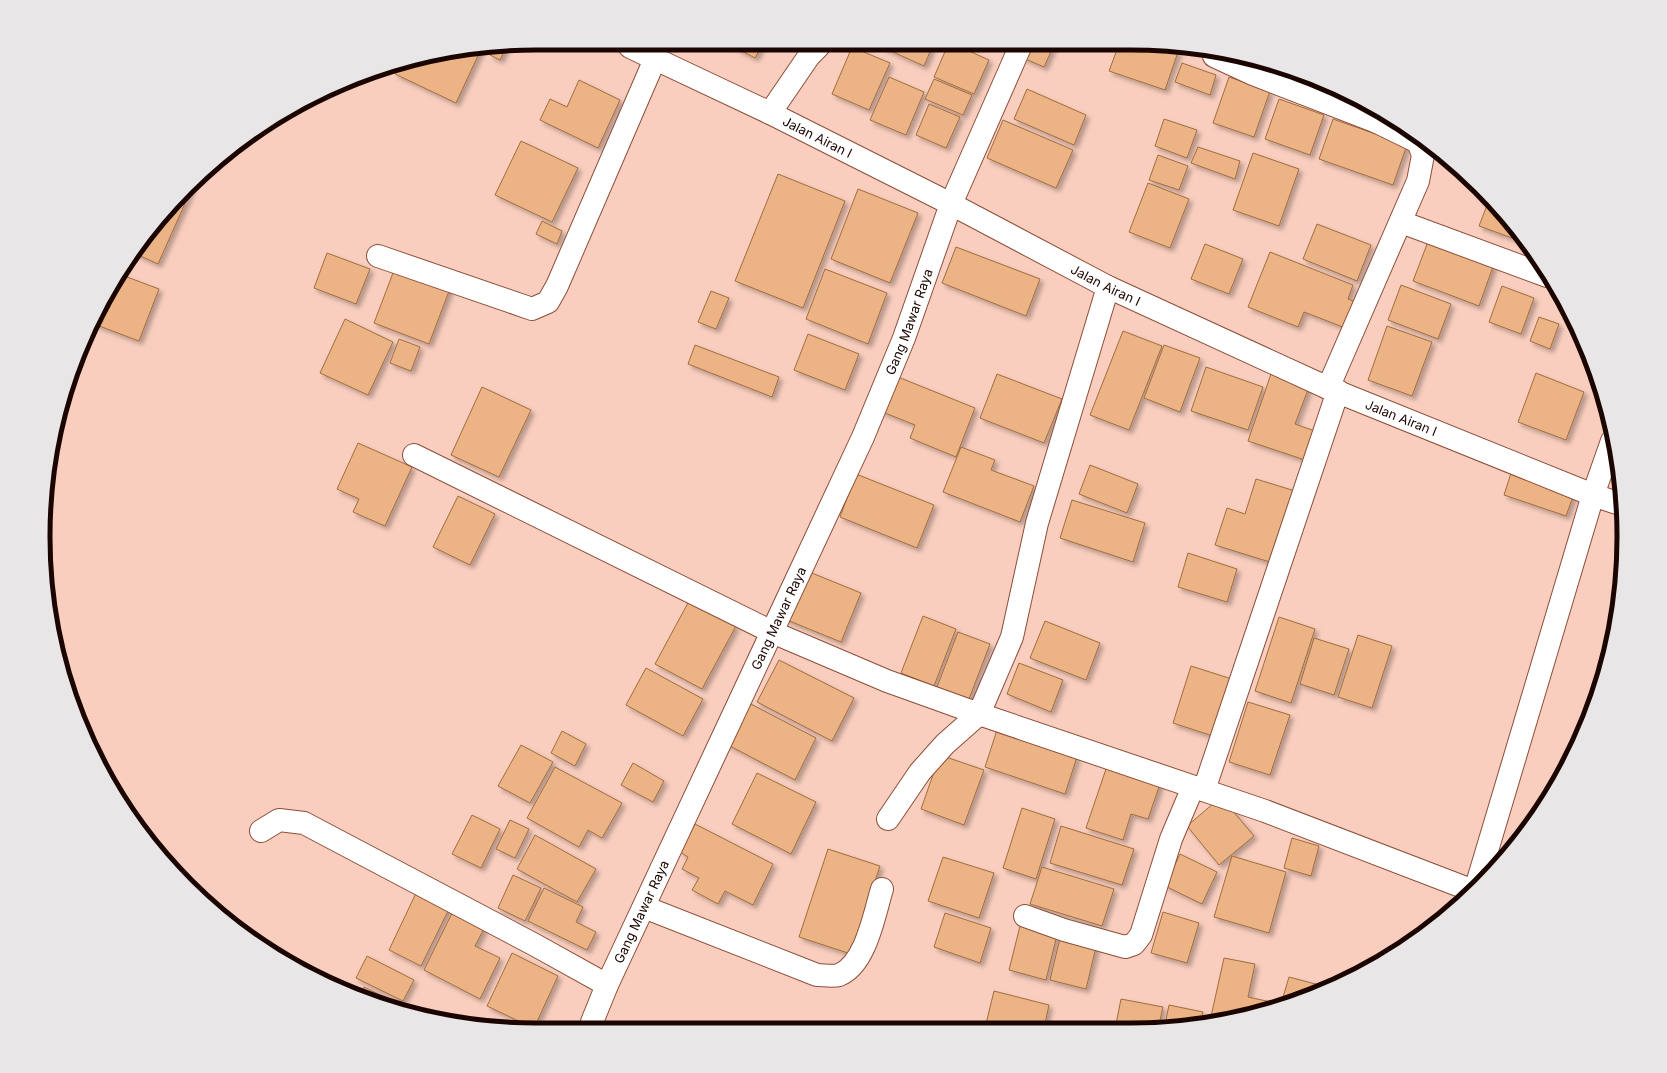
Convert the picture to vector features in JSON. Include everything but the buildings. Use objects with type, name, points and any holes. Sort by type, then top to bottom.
[{"type":"street","name":"Jalan Airan I","points":[[636,50],[770,113],[951,204],[1108,287],[1333,390],[1593,495],[1616,503]]},
{"type":"street","points":[[770,113],[809,56],[815,50]]},
{"type":"street","name":"Gang Mawar Raya","points":[[592,1023],[606,985],[644,907],[863,437],[904,338],[951,204],[1019,50]]},
{"type":"street","points":[[1218,58],[1254,74],[1377,118],[1401,132]]},
{"type":"street","points":[[378,256],[532,309],[548,302],[557,286],[655,60]]},
{"type":"street","points":[[1026,916],[1087,938],[1125,947],[1134,944],[1143,929],[1171,839],[1199,789],[1333,390],[1418,181],[1423,155],[1419,145]]},
{"type":"street","points":[[1401,222],[1540,273]]},
{"type":"street","points":[[888,818],[920,772],[945,744],[979,714],[1012,637],[1037,523],[1108,287]]},
{"type":"street","points":[[1479,876],[1593,495],[1609,449]]},
{"type":"street","points":[[414,455],[772,632],[887,681],[979,714],[1264,811],[1467,888]]},
{"type":"street","points":[[261,830],[279,820],[304,824],[535,945],[606,985]]},
{"type":"street","points":[[644,907],[817,975],[838,975],[855,964],[863,949],[882,889]]}]
